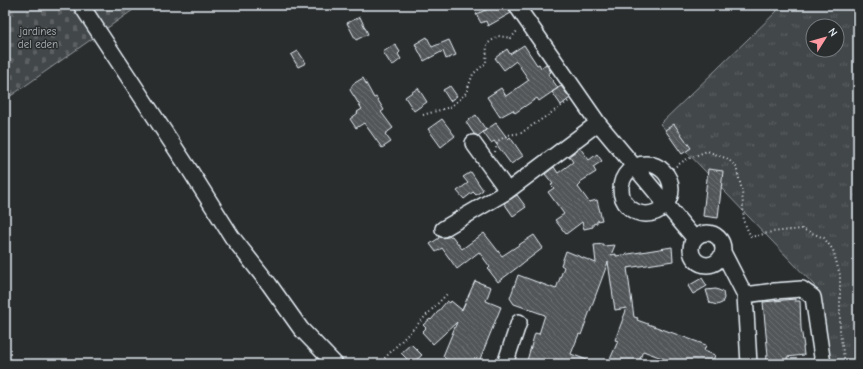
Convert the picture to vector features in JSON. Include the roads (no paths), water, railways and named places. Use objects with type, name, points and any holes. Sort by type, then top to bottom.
[{"type":"street","points":[[81,5],[232,237],[270,284],[301,329],[335,364]]},
{"type":"street","points":[[516,5],[598,123],[694,238]]},
{"type":"street","points":[[443,229],[506,192],[598,123]]},
{"type":"street","points":[[473,143],[502,183],[506,192]]},
{"type":"street","points":[[645,164],[653,165],[666,173],[672,188],[671,196],[662,210],[654,214],[646,215],[629,209],[624,202],[621,194],[621,185],[624,176],[630,170],[635,168],[645,164]]},
{"type":"street","points":[[750,364],[743,292],[723,252],[720,238],[712,233],[702,233],[694,238],[690,247],[693,257],[700,264],[710,265],[743,292],[802,289],[813,297],[823,364]]},
{"type":"street","points":[[710,265],[719,260],[723,252]]},
{"type":"street","points":[[505,364],[519,322]]},
{"type":"park label","name":"jardines del eden","points":[[38,37]]}]
